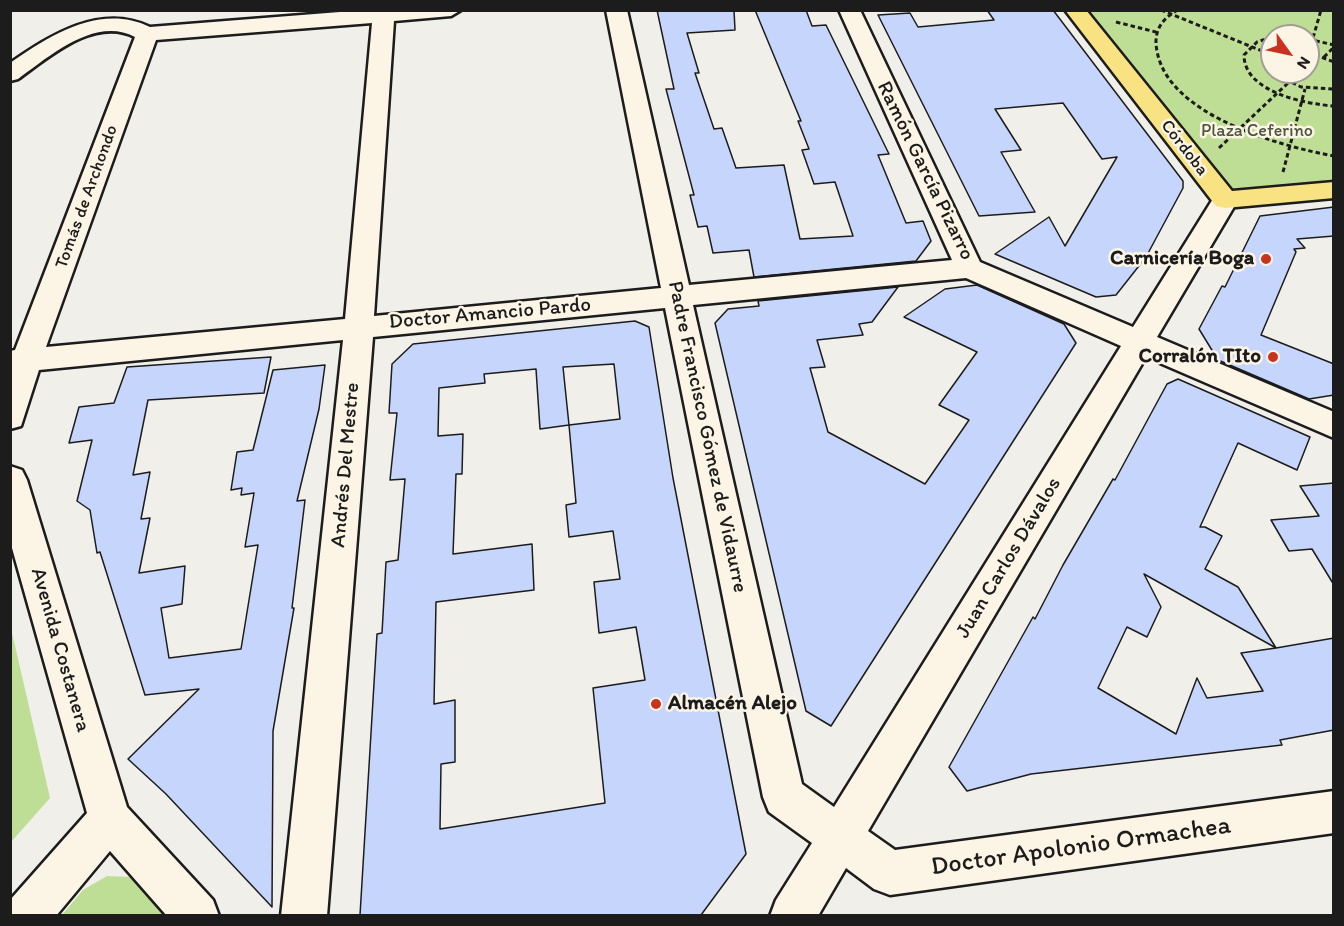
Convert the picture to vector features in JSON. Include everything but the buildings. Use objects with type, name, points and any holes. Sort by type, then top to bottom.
[{"type":"main road","name":"Córdoba","points":[[1075,10],[1225,201]]},
{"type":"main road","points":[[1225,201],[1334,190]]},
{"type":"street","points":[[10,74],[53,44],[102,24],[133,24],[147,34],[384,13],[451,10]]},
{"type":"street","name":"Padre Francisco Gómez de Vidaurre","points":[[616,10],[783,797],[839,837]]},
{"type":"street","name":"Ramón García Pizarro","points":[[849,10],[969,268],[1333,426]]},
{"type":"street","name":"Andrés Del Mestre","points":[[304,915],[359,327],[384,13]]},
{"type":"street","name":"Tomás de Archondo","points":[[18,362],[147,34]]},
{"type":"street","name":"Juan Carlos Dávalos","points":[[792,915],[1225,201]]},
{"type":"street","name":"Doctor Amancio Pardo","points":[[18,362],[969,268]]},
{"type":"street","points":[[10,417],[18,362]]},
{"type":"street","name":"Avenida Costanera","points":[[10,480],[110,819]]},
{"type":"street","name":"Doctor Apolonio Ormachea","points":[[839,837],[890,873],[1334,812]]},
{"type":"street","points":[[26,915],[110,819],[197,915]]},
{"type":"path","points":[[1161,10],[1260,50]]},
{"type":"path","points":[[1178,10],[1171,14],[1156,32],[1154,51],[1161,70],[1178,90],[1203,109],[1239,129],[1290,147],[1334,156]]},
{"type":"path","points":[[1116,22],[1156,32]]},
{"type":"path","points":[[1260,41],[1249,45],[1242,54],[1243,64],[1250,74],[1277,93],[1302,102],[1334,106]]},
{"type":"path","points":[[1324,57],[1334,46]]},
{"type":"path","points":[[1320,56],[1334,62]]},
{"type":"path","points":[[1216,151],[1287,84]]},
{"type":"path","points":[[1291,84],[1305,89],[1334,89]]},
{"type":"path","points":[[1283,175],[1305,89]]},
{"type":"green space","name":"Plaza Ceferino","points":[[1085,11],[1333,11],[1333,185],[1230,194]]},
{"type":"green space","points":[[10,624],[50,798],[11,842],[10,842]]},
{"type":"green space","points":[[107,876],[132,877],[164,915],[62,915],[83,890]]},
{"type":"place","name":"Carnicería Boga","points":[[1266,259]]},
{"type":"place","name":"Corralón TIto","points":[[1273,357]]},
{"type":"place","name":"Almacén Alejo","points":[[656,704]]}]
